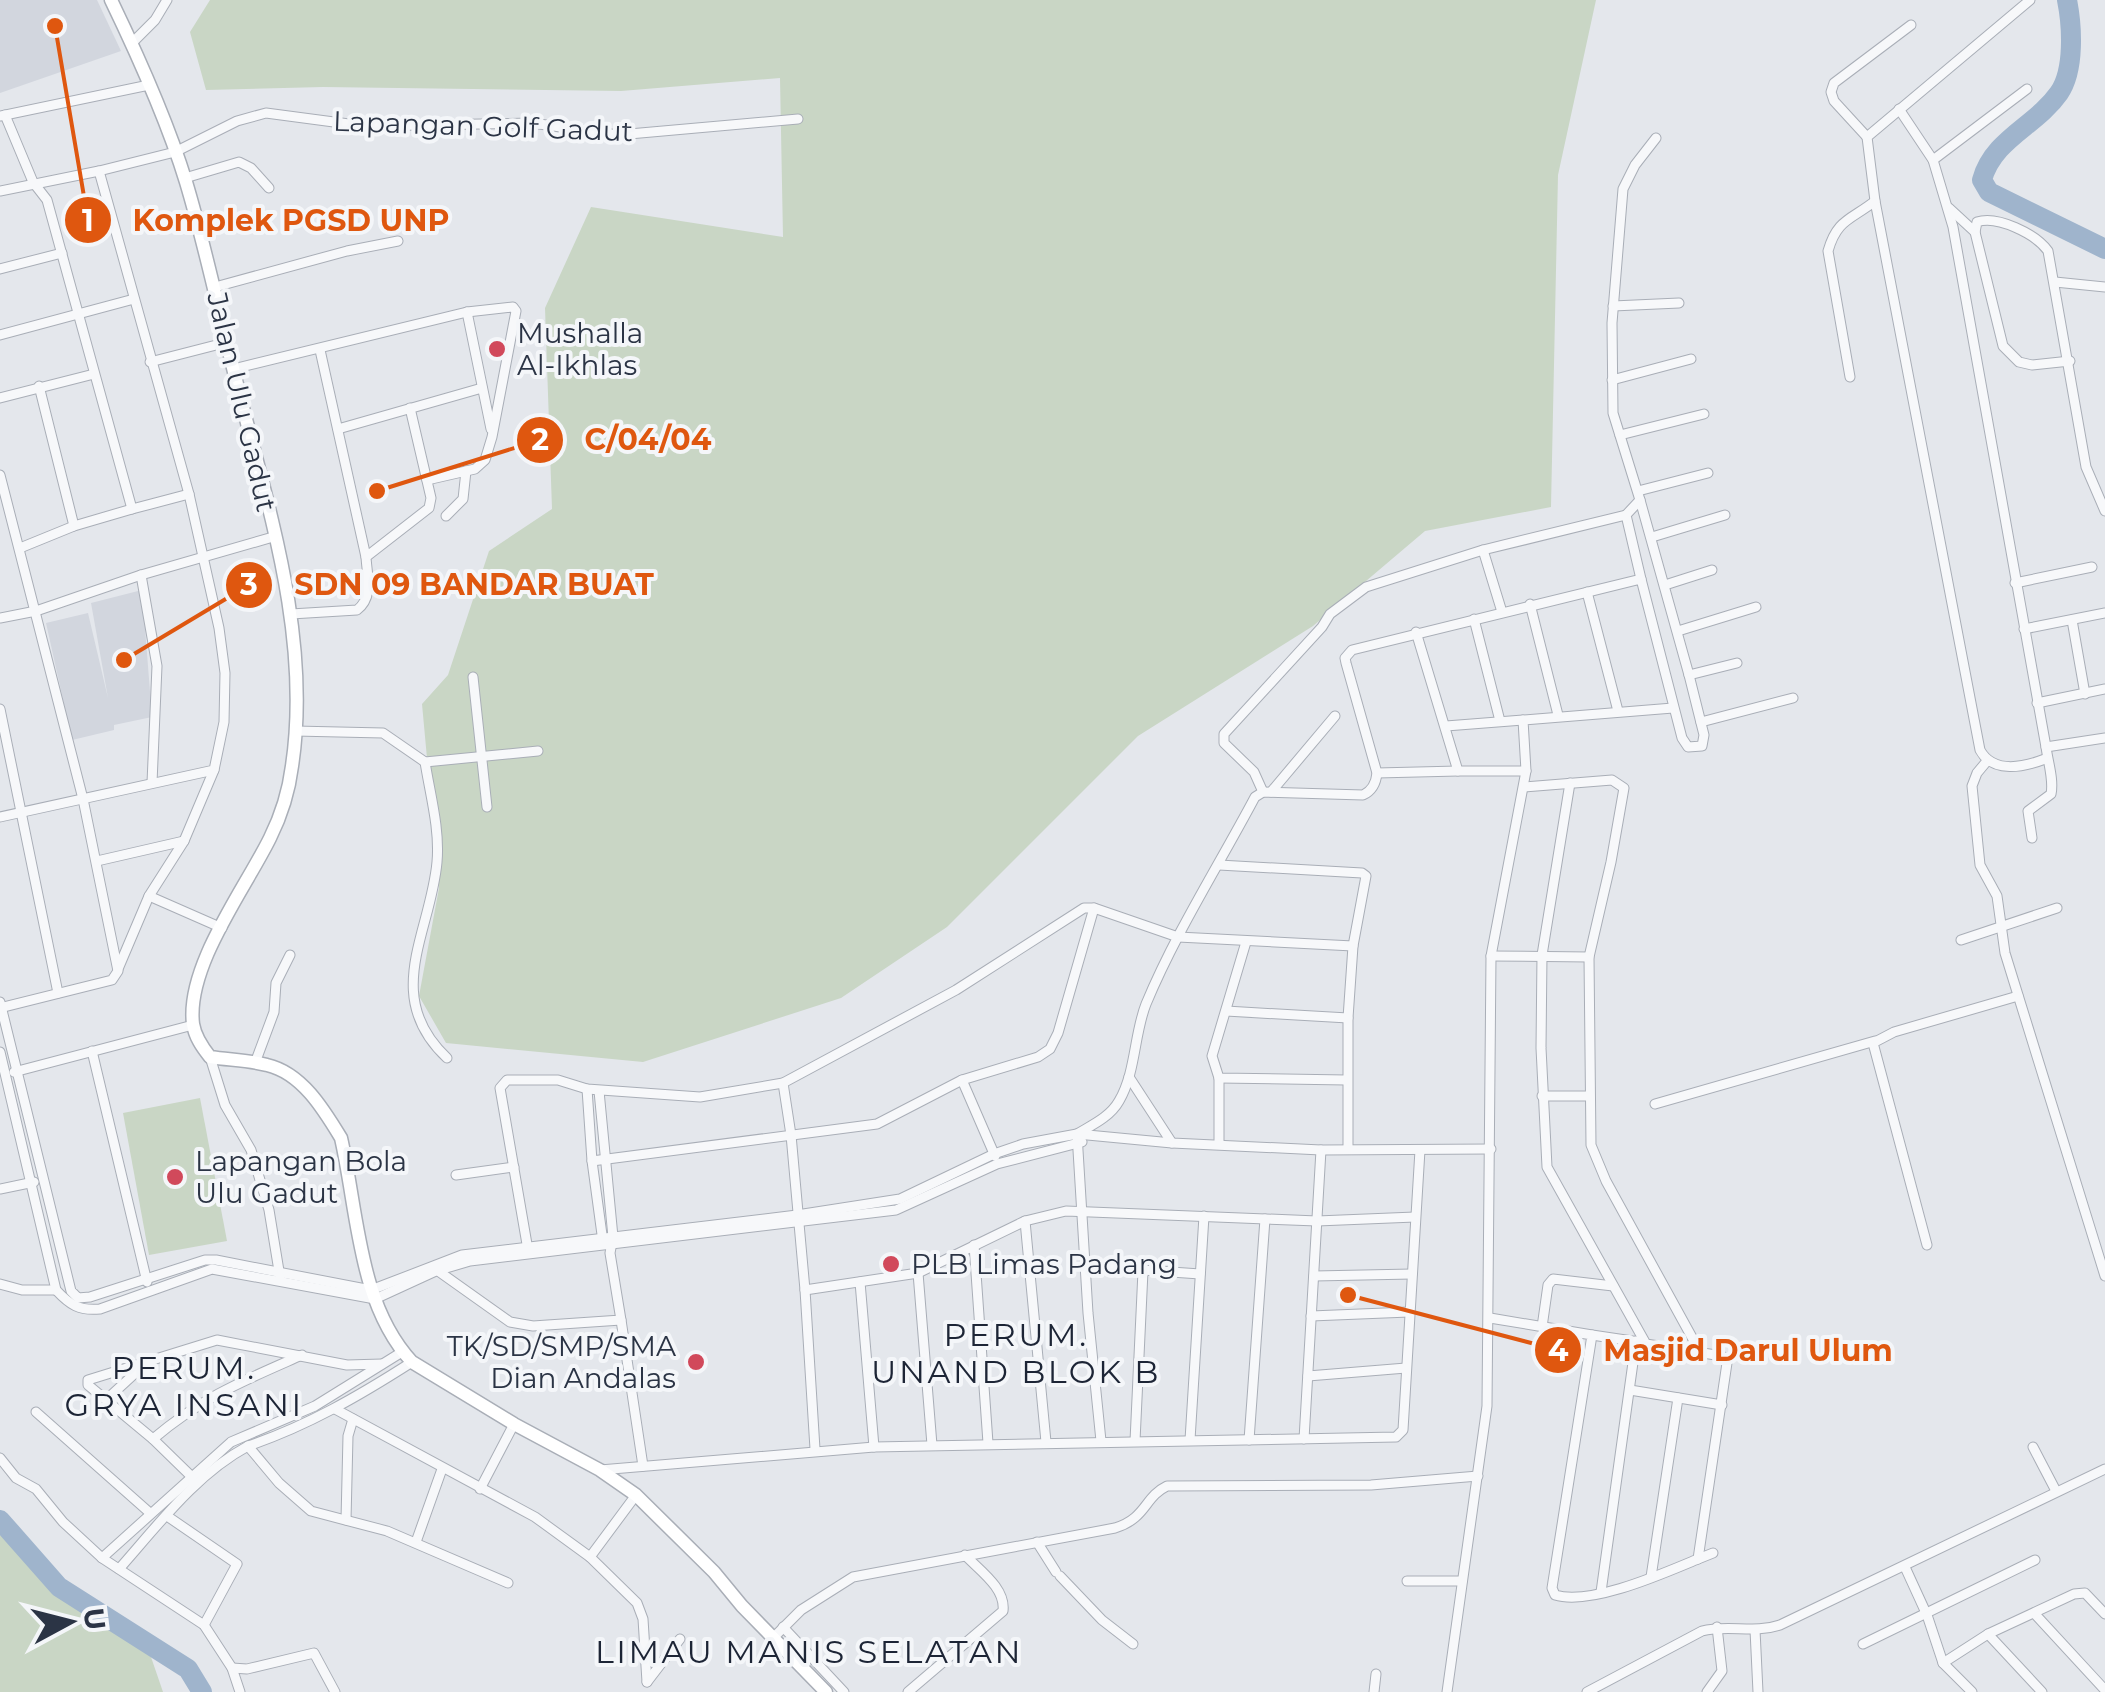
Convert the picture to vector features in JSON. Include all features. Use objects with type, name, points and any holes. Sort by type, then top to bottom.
[{"type":"street","name":"Jalan Ulu Gadut","points":[[111,0],[185,178],[215,287],[291,614],[296,688],[292,766],[272,834],[206,960],[194,998],[194,1024]]},
{"type":"street","points":[[130,44],[147,29],[167,0]]},
{"type":"street","points":[[1867,136],[2030,0]]},
{"type":"street","points":[[1911,25],[1834,82],[1831,92],[1834,101],[1867,136],[1875,201],[1980,750],[1988,761],[2007,766],[2105,738]]},
{"type":"street","points":[[132,510],[47,200],[33,182],[3,115],[149,85]]},
{"type":"street","points":[[1932,160],[2028,89]]},
{"type":"street","points":[[1899,109],[1932,160],[1947,206],[2053,790],[2028,810],[2032,838]]},
{"type":"street","name":"Lapangan Golf Gadut","points":[[0,191],[175,152],[237,121],[266,114],[364,126],[532,122],[618,135],[798,119]]},
{"type":"street","points":[[1626,515],[1682,738],[1688,746],[1702,746],[1702,722],[1678,631],[1613,413],[1613,306],[1623,189],[1656,138]]},
{"type":"street","points":[[185,178],[238,162],[251,168],[268,188]]},
{"type":"street","points":[[100,171],[205,556],[226,673],[224,722],[214,770],[184,841],[149,896],[112,980],[0,1006],[30,1183],[56,1290],[77,1308],[88,1310],[212,1269],[280,1277]]},
{"type":"street","points":[[1850,377],[1828,251],[1840,223],[1875,201]]},
{"type":"street","points":[[1947,206],[1975,232]]},
{"type":"street","points":[[2070,360],[2032,365],[2020,362],[2003,346],[1975,232],[1977,222],[1990,219],[2037,239],[2048,251],[2070,360],[2086,467],[2105,510]]},
{"type":"street","points":[[215,287],[398,241]]},
{"type":"street","points":[[0,269],[62,253]]},
{"type":"street","points":[[2055,282],[2105,288]]},
{"type":"street","points":[[0,335],[134,298]]},
{"type":"street","points":[[1613,306],[1679,303]]},
{"type":"street","points":[[233,369],[467,312],[507,306],[516,311],[492,437],[481,466],[428,480]]},
{"type":"street","points":[[467,312],[492,437]]},
{"type":"street","points":[[150,362],[228,342]]},
{"type":"street","points":[[291,614],[357,610],[369,594],[366,557],[320,350]]},
{"type":"street","points":[[1612,380],[1691,359]]},
{"type":"street","points":[[0,398],[94,374]]},
{"type":"street","points":[[39,386],[74,526]]},
{"type":"street","points":[[338,428],[482,388]]},
{"type":"street","points":[[366,557],[425,514],[431,503],[410,408]]},
{"type":"street","points":[[1620,436],[1704,414]]},
{"type":"street","points":[[446,516],[463,498],[466,471]]},
{"type":"street","points":[[1267,792],[1254,772],[1224,743],[1224,734],[1330,614],[1366,587],[1483,550],[1626,515],[1639,496],[1708,473]]},
{"type":"street","points":[[0,475],[97,861],[118,972]]},
{"type":"street","points":[[20,548],[74,526],[189,494]]},
{"type":"street","points":[[1652,537],[1726,516]]},
{"type":"street","points":[[0,618],[36,611],[141,575],[274,537]]},
{"type":"street","points":[[1483,550],[1502,612]]},
{"type":"street","points":[[2015,583],[2092,567]]},
{"type":"street","points":[[1665,585],[1712,570]]},
{"type":"street","points":[[141,575],[157,666],[152,783]]},
{"type":"street","points":[[1077,1139],[1119,1103],[1129,1077],[1144,1008],[1255,797],[1267,792],[1369,792],[1377,774],[1345,658],[1352,650],[1641,579]]},
{"type":"street","points":[[1587,592],[1618,711]]},
{"type":"street","points":[[1530,604],[1558,715]]},
{"type":"street","points":[[1678,631],[1756,607]]},
{"type":"street","points":[[2024,629],[2105,613]]},
{"type":"street","points":[[1474,619],[1500,721]]},
{"type":"street","points":[[2072,620],[2085,694]]},
{"type":"street","points":[[1416,632],[1458,771]]},
{"type":"street","points":[[1689,675],[1737,663]]},
{"type":"street","points":[[473,677],[487,807]]},
{"type":"street","points":[[2037,703],[2105,689]]},
{"type":"street","points":[[1702,722],[1793,698]]},
{"type":"street","points":[[1446,726],[1674,708]]},
{"type":"street","points":[[0,709],[58,993]]},
{"type":"street","points":[[1267,792],[1335,716]]},
{"type":"street","points":[[1447,1692],[1487,1406],[1491,956],[1524,787],[1522,720]]},
{"type":"street","points":[[295,731],[383,733],[424,762],[538,751]]},
{"type":"street","points":[[1988,761],[1976,773],[1972,786],[1976,849],[1983,874],[1997,896],[2018,996],[2105,1276]]},
{"type":"street","points":[[424,762],[438,860],[412,973],[422,1022],[448,1058]]},
{"type":"street","points":[[0,817],[214,770]]},
{"type":"street","points":[[1377,774],[1526,771]]},
{"type":"street","points":[[1524,787],[1612,780],[1620,782],[1625,792],[1589,957],[1588,1096],[1594,1152],[1700,1352]]},
{"type":"street","points":[[1570,783],[1542,956],[1542,1096],[1547,1167],[1641,1342],[1630,1390],[1601,1592]]},
{"type":"street","points":[[97,861],[184,841]]},
{"type":"street","points":[[1219,864],[1365,874],[1353,946],[1348,1018],[1348,1149]]},
{"type":"street","points":[[149,896],[222,928]]},
{"type":"street","points":[[528,1251],[501,1084],[508,1080],[558,1080],[588,1089],[700,1097],[782,1083],[956,990],[1079,910],[1094,908],[1178,937],[1353,946]]},
{"type":"street","points":[[592,1160],[877,1124],[962,1080],[1038,1057],[1050,1049],[1058,1033],[1094,908]]},
{"type":"street","points":[[1961,940],[2057,908]]},
{"type":"street","points":[[1219,1144],[1218,1078],[1212,1056],[1246,942]]},
{"type":"street","points":[[255,1063],[274,1012],[276,983],[290,955]]},
{"type":"street","points":[[1491,956],[1589,957]]},
{"type":"street","points":[[1655,1104],[2018,996]]},
{"type":"street","points":[[1226,1011],[1348,1018]]},
{"type":"street","points":[[12,1073],[194,1024],[199,1042],[210,1057],[224,1105],[251,1150],[269,1210],[280,1277]]},
{"type":"street","points":[[1875,1040],[1872,1048],[1927,1246]]},
{"type":"street","points":[[92,1051],[149,1290]]},
{"type":"street","points":[[0,1052],[12,1073],[74,1296],[90,1298],[204,1260],[373,1295],[462,1255],[609,1244],[797,1218],[896,1210],[1024,1144],[1094,1137],[1321,1150],[1490,1150]]},
{"type":"street","points":[[210,1057],[269,1065],[287,1074],[306,1089],[341,1138],[373,1295],[407,1357],[636,1495],[826,1692]]},
{"type":"street","points":[[1129,1077],[1172,1144]]},
{"type":"street","points":[[1218,1078],[1346,1080]]},
{"type":"street","points":[[962,1080],[996,1159]]},
{"type":"street","points":[[782,1083],[791,1135],[805,1290],[815,1449]]},
{"type":"street","points":[[588,1089],[592,1160],[643,1466]]},
{"type":"street","points":[[600,1090],[609,1244]]},
{"type":"street","points":[[1542,1096],[1588,1096]]},
{"type":"street","points":[[1077,1139],[1101,1441]]},
{"type":"street","points":[[1304,1439],[1321,1150]]},
{"type":"street","points":[[600,1470],[815,1449],[988,1442],[1396,1437],[1403,1430],[1420,1150]]},
{"type":"street","points":[[456,1175],[514,1167]]},
{"type":"street","points":[[0,1189],[42,1181]]},
{"type":"street","points":[[805,1290],[918,1273],[1025,1221],[1083,1209],[1317,1221],[1415,1217]]},
{"type":"street","points":[[1190,1440],[1204,1216]]},
{"type":"street","points":[[1248,1440],[1265,1219]]},
{"type":"street","points":[[1025,1221],[1046,1442]]},
{"type":"street","points":[[974,1245],[988,1442]]},
{"type":"street","points":[[1086,1266],[1200,1274]]},
{"type":"street","points":[[434,1268],[510,1322],[522,1325],[620,1320]]},
{"type":"street","points":[[1135,1441],[1143,1270]]},
{"type":"street","points":[[918,1273],[932,1445]]},
{"type":"street","points":[[1314,1276],[1412,1274]]},
{"type":"street","points":[[1542,1327],[1549,1282],[1553,1278],[1613,1286]]},
{"type":"street","points":[[860,1282],[874,1447]]},
{"type":"street","points":[[0,1284],[22,1290],[56,1290]]},
{"type":"street","points":[[1311,1316],[1409,1312]]},
{"type":"street","points":[[1490,1318],[1722,1356],[1728,1363],[1698,1559]]},
{"type":"street","points":[[1592,1335],[1552,1588],[1555,1594],[1565,1598],[1601,1592],[1714,1553]]},
{"type":"street","points":[[192,1477],[87,1382],[217,1340],[346,1364],[382,1364],[407,1357]]},
{"type":"street","points":[[153,1439],[212,1394],[303,1355]]},
{"type":"street","points":[[118,1569],[220,1463],[248,1446],[334,1409],[407,1357]]},
{"type":"street","points":[[108,1399],[146,1363]]},
{"type":"street","points":[[102,1558],[230,1442],[315,1406],[382,1364]]},
{"type":"street","points":[[1308,1376],[1406,1368]]},
{"type":"street","points":[[1630,1390],[1722,1405]]},
{"type":"street","points":[[1651,1577],[1678,1398]]},
{"type":"street","points":[[334,1409],[535,1517],[590,1557],[637,1603],[644,1619],[647,1682],[680,1638]]},
{"type":"street","points":[[36,1412],[150,1514]]},
{"type":"street","points":[[346,1520],[348,1436],[353,1419]]},
{"type":"street","points":[[480,1489],[514,1424]]},
{"type":"street","points":[[248,1446],[301,1505],[324,1516],[416,1542],[508,1583]]},
{"type":"street","points":[[2034,1447],[2056,1490]]},
{"type":"street","points":[[0,1458],[16,1478],[36,1490],[102,1558],[204,1626],[232,1668],[240,1692]]},
{"type":"street","points":[[416,1542],[442,1469]]},
{"type":"street","points":[[1588,1692],[1702,1631],[1717,1627],[1755,1630],[1780,1624],[2105,1469]]},
{"type":"street","points":[[773,1638],[801,1610],[852,1577],[1124,1525],[1142,1514],[1162,1488],[1174,1485],[1371,1485],[1478,1476]]},
{"type":"street","points":[[590,1557],[636,1495]]},
{"type":"street","points":[[167,1516],[237,1564],[204,1626]]},
{"type":"street","points":[[1037,1542],[1058,1574],[1102,1620],[1133,1644]]},
{"type":"street","points":[[911,1691],[1003,1611],[1000,1592],[964,1555]]},
{"type":"street","points":[[1863,1644],[2035,1560]]},
{"type":"street","points":[[1906,1567],[1942,1662],[1972,1692]]},
{"type":"street","points":[[1407,1581],[1462,1581]]},
{"type":"street","points":[[1942,1662],[1988,1634],[2080,1593],[2105,1614]]},
{"type":"street","points":[[2034,1613],[2105,1690]]},
{"type":"street","points":[[782,1626],[844,1692]]},
{"type":"street","points":[[1707,1692],[1722,1671],[1717,1627]]},
{"type":"street","points":[[1755,1630],[1758,1692]]},
{"type":"street","points":[[1988,1634],[2042,1692]]},
{"type":"street","points":[[232,1668],[247,1669],[314,1653],[336,1692]]},
{"type":"street","points":[[1374,1692],[1376,1674]]},
{"type":"shaded area","points":[[0,0],[97,0],[121,51],[0,93]]},
{"type":"shaded area","points":[[142,590],[152,717],[72,740],[46,623],[88,613],[108,698],[91,603]]},
{"type":"green space","points":[[210,0],[1596,0],[1558,175],[1551,507],[1425,531],[1313,626],[1138,736],[947,927],[841,998],[643,1062],[446,1043],[419,996],[439,888],[422,704],[448,675],[489,551],[552,509],[545,308],[591,207],[783,237],[780,78],[621,91],[323,87],[206,90],[190,32]]},
{"type":"green space","name":"Lapangan Bola Ulu Gadut","points":[[200,1098],[227,1241],[149,1255],[123,1113]]},
{"type":"green space","points":[[0,1535],[151,1657],[163,1692],[0,1692]]},
{"type":"waterway","points":[[2067,0],[2071,47],[2064,83],[2050,105],[1995,154],[1982,180],[1989,192],[2105,249]]},
{"type":"waterway","points":[[0,1520],[59,1587],[188,1669],[202,1692]]},
{"type":"place","name":"Komplek PGSD UNP","points":[[55,26]]},
{"type":"place","name":"Mushalla Al-Ikhlas","points":[[497,349]]},
{"type":"place","name":"C/04/04","points":[[377,491]]},
{"type":"place","name":"SDN 09 BANDAR BUAT","points":[[124,660]]},
{"type":"place","name":"Lapangan Bola Ulu Gadut","points":[[175,1177]]},
{"type":"place","name":"PLB Limas Padang","points":[[891,1264]]},
{"type":"place","name":"Masjid Darul Ulum","points":[[1348,1295]]},
{"type":"place","name":"TK/SD/SMP/SMA Dian Andalas","points":[[696,1362]]},
{"type":"district","name":"PERUM. UNAND BLOK B","points":[[1016,1352]]},
{"type":"district","name":"PERUM. GRYA INSANI","points":[[184,1386]]},
{"type":"district","name":"LIMAU MANIS SELATAN","points":[[809,1651]]}]
